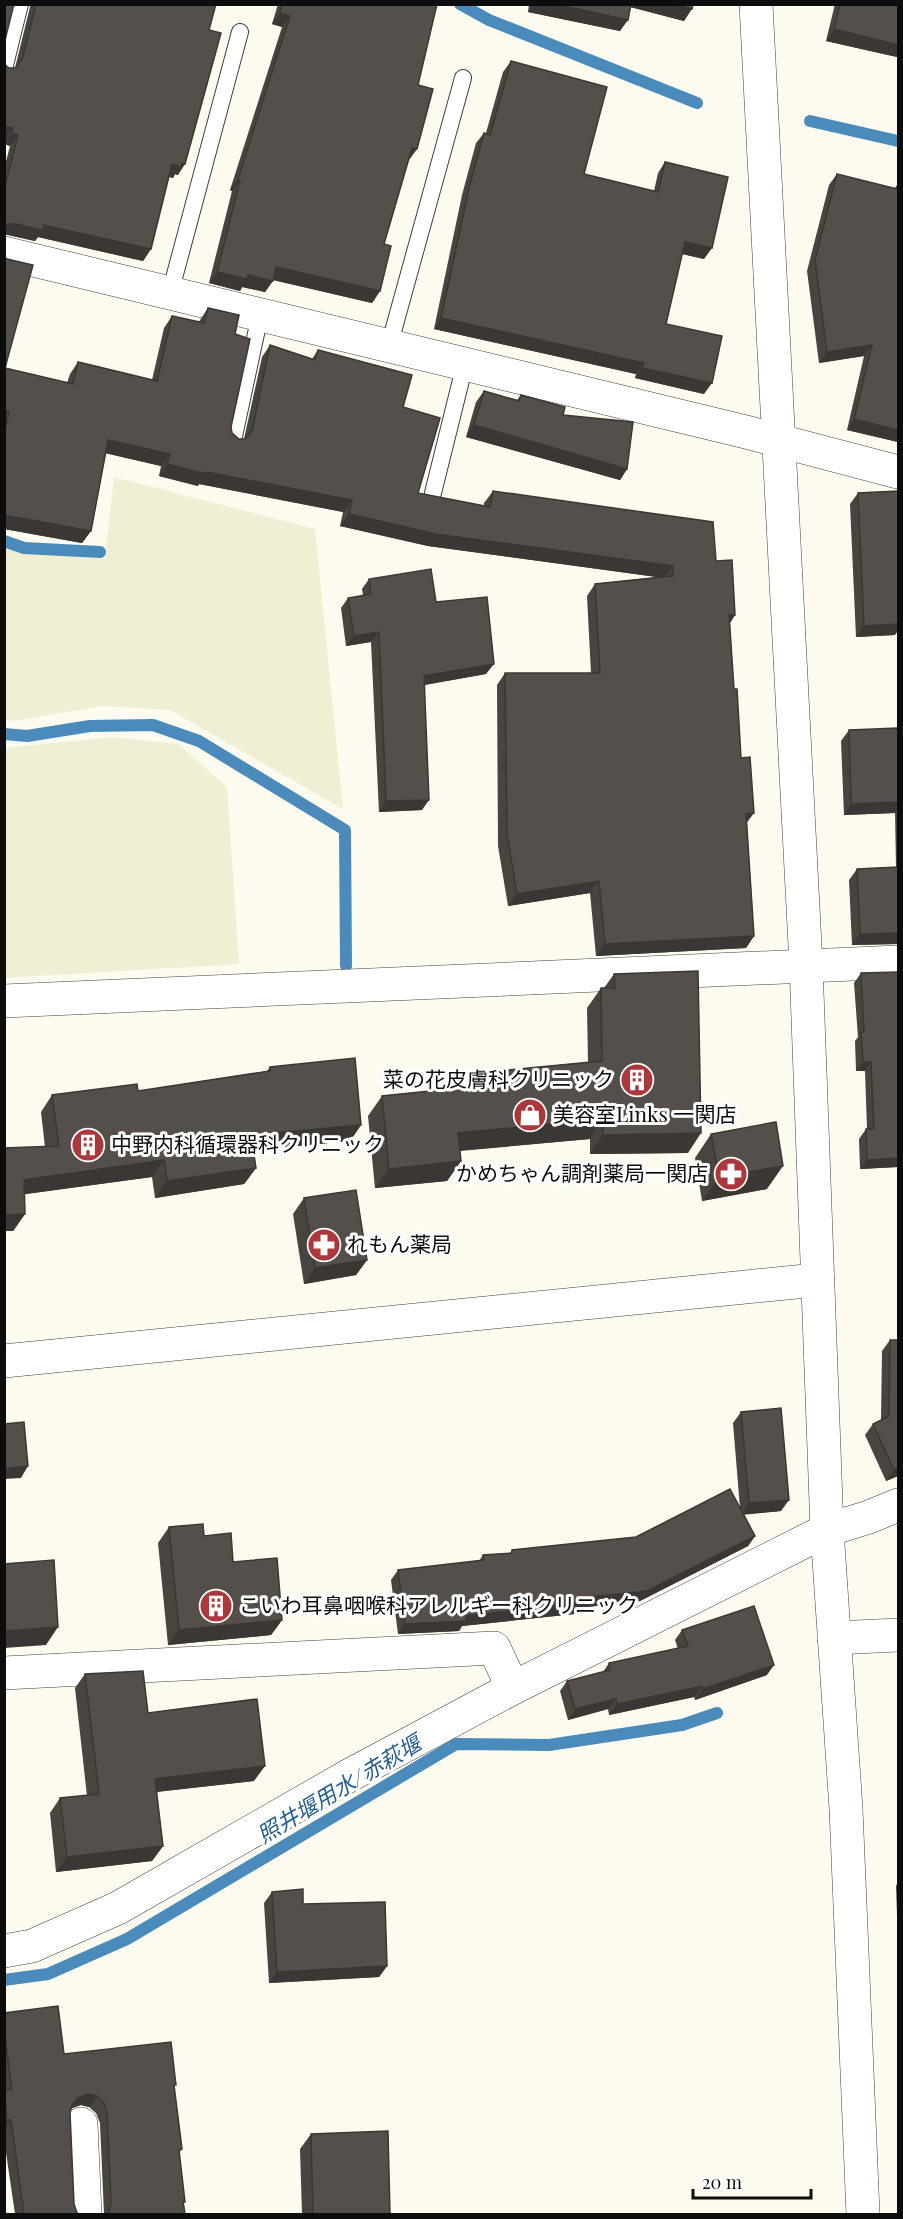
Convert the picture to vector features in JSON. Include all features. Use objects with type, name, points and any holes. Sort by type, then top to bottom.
[{"type":"street","points":[[756,4],[806,965],[827,1530],[846,1821],[863,2214]]},
{"type":"street","points":[[4,253],[465,364],[898,472]]},
{"type":"street","points":[[4,1001],[898,962]]},
{"type":"street","points":[[4,1361],[816,1280]]},
{"type":"street","points":[[4,1951],[32,1946],[118,1908],[350,1775],[513,1688],[827,1530],[870,1517],[898,1505]]},
{"type":"street","points":[[834,1638],[898,1635]]},
{"type":"street","points":[[4,1673],[494,1648],[513,1688]]},
{"type":"street","points":[[81,2124],[85,2214]]},
{"type":"lane","points":[[4,69],[20,4]]},
{"type":"lane","points":[[170,293],[240,32]]},
{"type":"lane","points":[[389,346],[463,78]]},
{"type":"lane","points":[[233,441],[260,315]]},
{"type":"lane","points":[[433,493],[465,364]]},
{"type":"shaded area","points":[[114,477],[315,529],[343,809],[170,710],[102,706],[13,721],[5,720],[5,547],[23,553],[105,559]]},
{"type":"shaded area","points":[[112,737],[178,744],[227,787],[239,964],[5,978],[5,748]]},
{"type":"building","points":[[4,4],[14,4],[4,44]]},
{"type":"building","points":[[36,4],[216,4],[209,30],[221,33],[185,164],[182,163],[181,167],[172,164],[151,249],[44,225],[42,230],[16,224],[4,225],[4,190],[18,135],[12,133],[13,128],[4,126],[4,64],[9,68],[15,68],[22,60]]},
{"type":"building","points":[[282,4],[437,4],[418,85],[433,89],[417,149],[412,148],[384,244],[391,246],[380,291],[276,267],[273,281],[248,275],[247,279],[217,272],[240,180],[238,179],[290,16],[280,13]]},
{"type":"building","points":[[555,4],[631,4],[628,20]]},
{"type":"building","points":[[672,4],[693,4],[692,9]]},
{"type":"building","points":[[840,4],[898,4],[898,45],[834,29]]},
{"type":"building","points":[[511,61],[607,87],[584,174],[658,192],[665,162],[728,177],[712,248],[685,242],[666,324],[722,336],[712,383],[642,368],[644,363],[441,318],[470,184],[484,133],[490,135]]},
{"type":"building","points":[[837,174],[897,189],[898,184],[898,430],[854,419],[872,345],[827,352],[815,260]]},
{"type":"building","points":[[4,257],[33,265],[5,368],[73,384],[78,362],[157,381],[172,316],[204,323],[208,308],[239,315],[235,334],[250,339],[231,427],[232,433],[239,439],[245,439],[252,431],[270,345],[315,360],[318,350],[412,375],[403,407],[440,418],[418,493],[490,507],[493,491],[713,522],[716,561],[732,560],[735,615],[729,615],[734,689],[737,689],[741,758],[750,757],[754,813],[746,814],[754,936],[605,944],[599,881],[517,894],[507,834],[505,673],[600,673],[595,584],[673,576],[673,566],[436,534],[349,514],[352,500],[207,472],[206,474],[167,464],[170,454],[108,440],[91,531],[4,515],[4,434],[9,412],[4,410]]},
{"type":"building","points":[[484,391],[519,401],[521,395],[565,407],[563,415],[633,422],[627,469],[474,425]]},
{"type":"building","points":[[898,491],[898,624],[864,626],[858,493]]},
{"type":"building","points":[[431,569],[436,602],[487,597],[494,664],[424,676],[429,800],[386,801],[379,632],[354,636],[348,598],[371,594],[369,579]]},
{"type":"building","points":[[898,728],[898,802],[851,804],[849,730]]},
{"type":"building","points":[[898,867],[898,933],[860,934],[857,869]]},
{"type":"building","points":[[698,971],[701,1133],[603,1135],[603,1119],[458,1133],[461,1161],[389,1169],[382,1096],[499,1084],[498,1071],[602,1061],[601,988],[615,988],[614,974]]},
{"type":"building","points":[[898,972],[898,1158],[867,1160],[866,1129],[874,1129],[871,1062],[863,1062],[861,973]]},
{"type":"building","points":[[355,1058],[361,1125],[251,1135],[256,1168],[167,1181],[164,1160],[24,1180],[25,1214],[4,1215],[4,1148],[59,1146],[52,1095],[137,1084],[138,1091],[270,1071],[270,1067]]},
{"type":"building","points":[[776,1122],[783,1166],[719,1177],[711,1134]]},
{"type":"building","points":[[356,1190],[367,1260],[315,1268],[304,1198]]},
{"type":"building","points":[[890,1340],[898,1340],[898,1468],[894,1470],[873,1424],[889,1416]]},
{"type":"building","points":[[781,1408],[789,1500],[749,1503],[741,1412]]},
{"type":"building","points":[[24,1422],[28,1466],[4,1469],[4,1424]]},
{"type":"building","points":[[730,1489],[755,1536],[647,1591],[590,1597],[591,1602],[466,1616],[466,1621],[405,1624],[398,1570],[484,1560],[483,1555],[512,1553],[512,1550],[636,1537]]},
{"type":"building","name":"こいわ耳鼻咽喉科アレルギー科クリニック","points":[[203,1524],[204,1536],[231,1533],[233,1562],[277,1558],[282,1620],[179,1630],[169,1527]]},
{"type":"building","points":[[54,1560],[58,1627],[4,1631],[4,1564]]},
{"type":"building","points":[[754,1606],[774,1665],[703,1689],[702,1686],[617,1704],[616,1699],[575,1709],[567,1681],[610,1670],[609,1663],[688,1646],[682,1630]]},
{"type":"building","points":[[143,1671],[148,1713],[257,1699],[265,1766],[155,1779],[163,1846],[67,1857],[60,1798],[99,1794],[85,1674]]},
{"type":"building","points":[[303,1889],[303,1904],[385,1902],[387,1966],[277,1972],[272,1892]]},
{"type":"building","points":[[58,2006],[64,2054],[171,2042],[182,2149],[179,2150],[185,2214],[107,2214],[111,2203],[107,2112],[104,2103],[97,2096],[88,2094],[78,2098],[72,2105],[70,2113],[74,2204],[79,2214],[24,2214],[11,2120],[7,2120],[4,2090],[12,2089],[4,2013]]},
{"type":"building","points":[[388,2131],[390,2214],[313,2214],[311,2134]]},
{"type":"waterway","points":[[460,4],[489,20],[697,103]]},
{"type":"waterway","points":[[810,121],[898,141]]},
{"type":"waterway","points":[[4,541],[24,548],[100,552]]},
{"type":"waterway","points":[[4,734],[27,736],[90,726],[153,725],[199,741],[345,830],[346,966]]},
{"type":"waterway","name":"照井堰用水/赤萩堰","points":[[4,1980],[48,1974],[127,1939],[456,1744],[549,1745],[682,1725],[717,1713]]},
{"type":"place","name":"菜の花皮膚科クリニック","points":[[637,1080]]},
{"type":"place","name":"美容室Links 一関店","points":[[530,1115]]},
{"type":"place","name":"中野内科循環器科クリニック","points":[[88,1145]]},
{"type":"place","name":"かめちゃん調剤薬局一関店","points":[[731,1174]]},
{"type":"place","name":"れもん薬局","points":[[324,1245]]},
{"type":"place","name":"こいわ耳鼻咽喉科アレルギー科クリニック","points":[[216,1606]]}]
